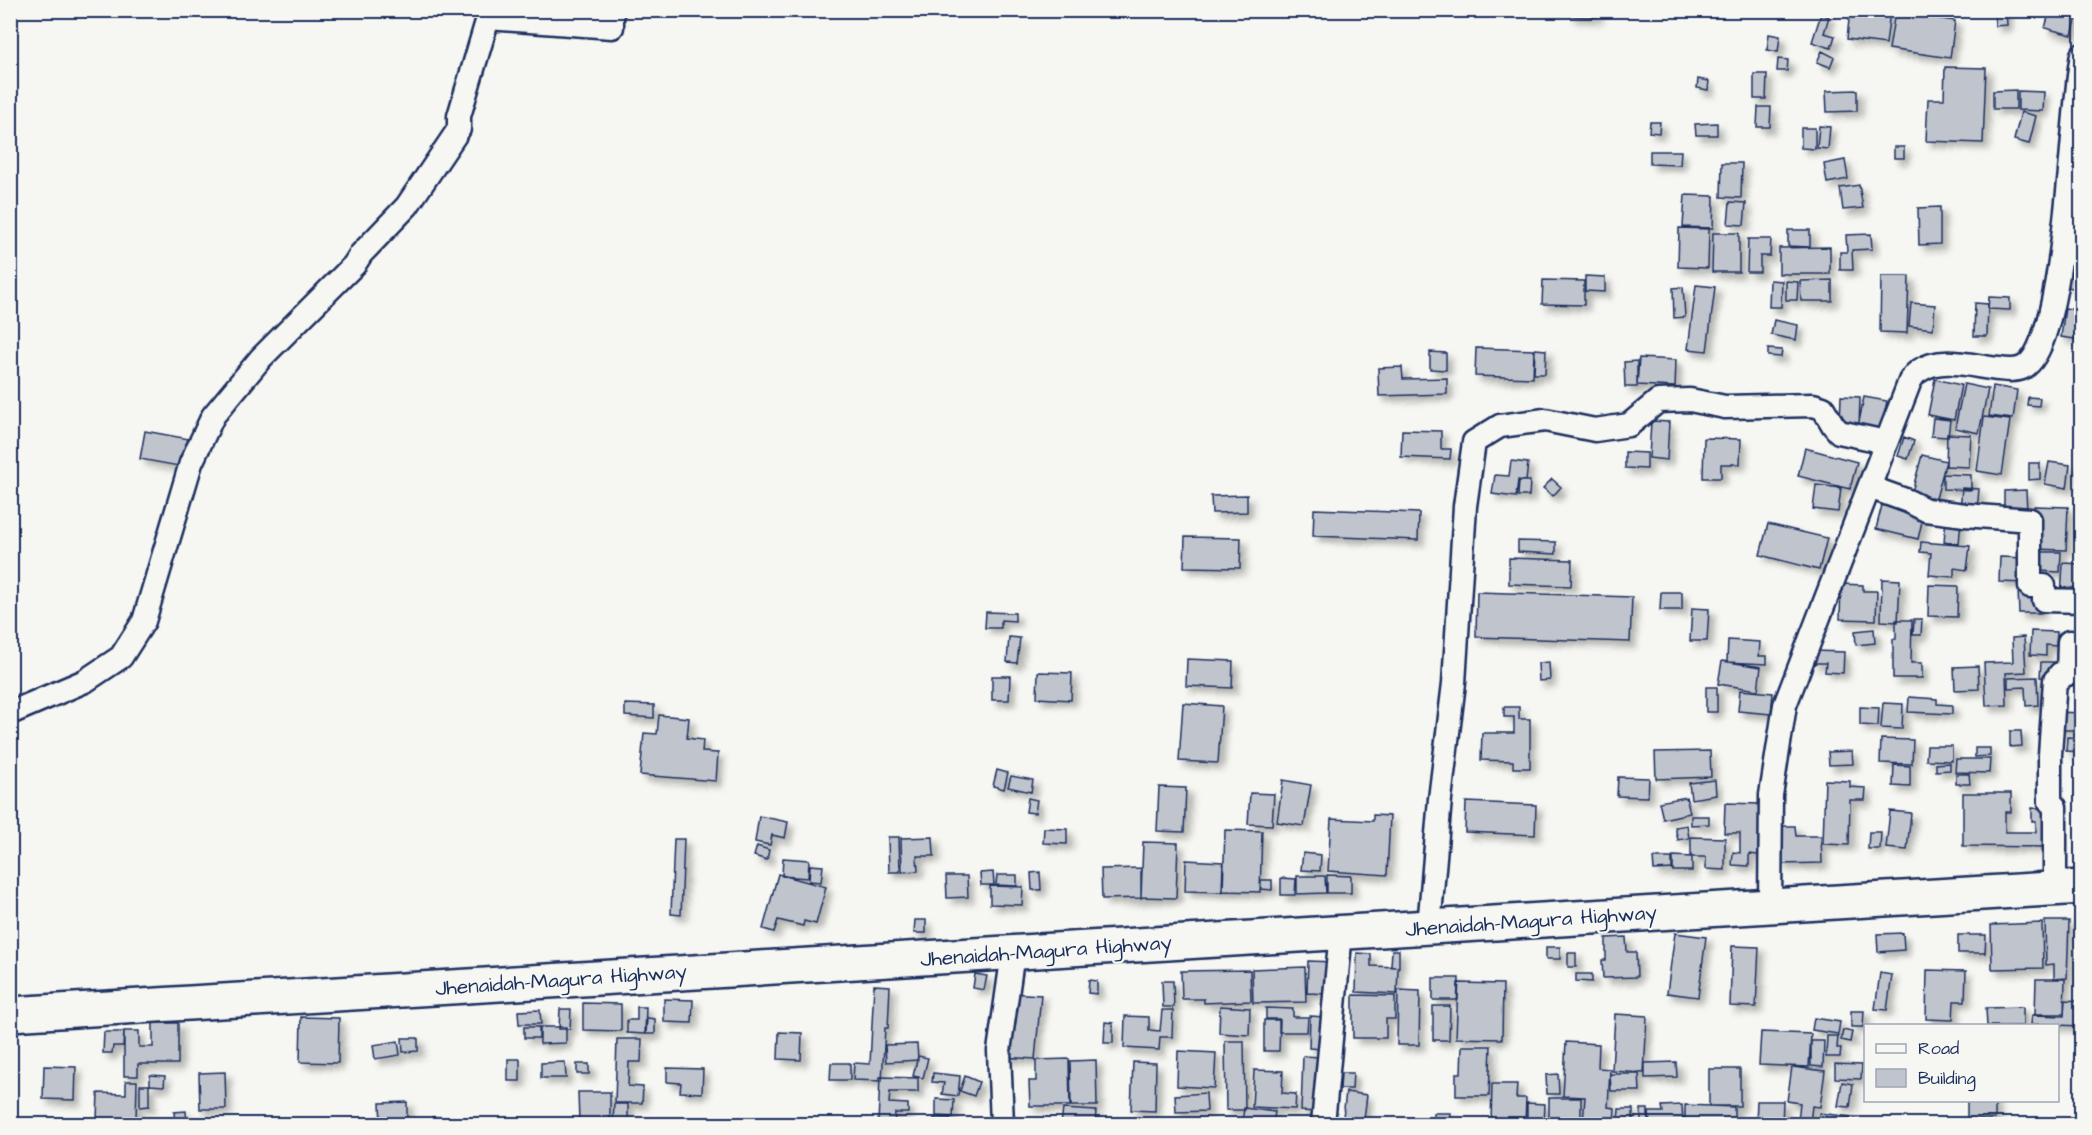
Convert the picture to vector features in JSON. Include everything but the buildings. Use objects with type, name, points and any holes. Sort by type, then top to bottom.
[{"type":"highway","name":"Jhenaidah-Magura Highway","points":[[10,1014],[2068,888]]},
{"type":"street","points":[[10,713],[85,681],[121,657],[144,621],[192,462],[213,416],[261,358],[347,273],[361,254],[407,206],[459,129],[459,116],[488,14],[612,27],[612,10]]},
{"type":"street","points":[[1770,906],[1771,795],[1785,705],[1910,381],[1918,371],[1947,363],[2010,370],[2023,368],[2032,359],[2041,343],[2059,269],[2082,55]]},
{"type":"street","points":[[1429,927],[1440,799],[1454,683],[1465,506],[1474,442],[1500,426],[1545,420],[1595,430],[1629,425],[1658,401],[1690,400],[1725,407],[1813,405],[1823,408],[1839,432],[1886,442]]},
{"type":"street","points":[[1869,487],[1926,510],[2030,520],[2030,586],[2044,586],[2044,600],[2082,601]]},
{"type":"street","points":[[2068,888],[2055,807],[2050,802],[2055,680],[2060,679],[2060,674],[2068,674],[2069,642],[2082,643]]},
{"type":"street","points":[[1324,1124],[1341,932]]},
{"type":"street","points":[[1002,1125],[999,1051],[1013,953]]}]
